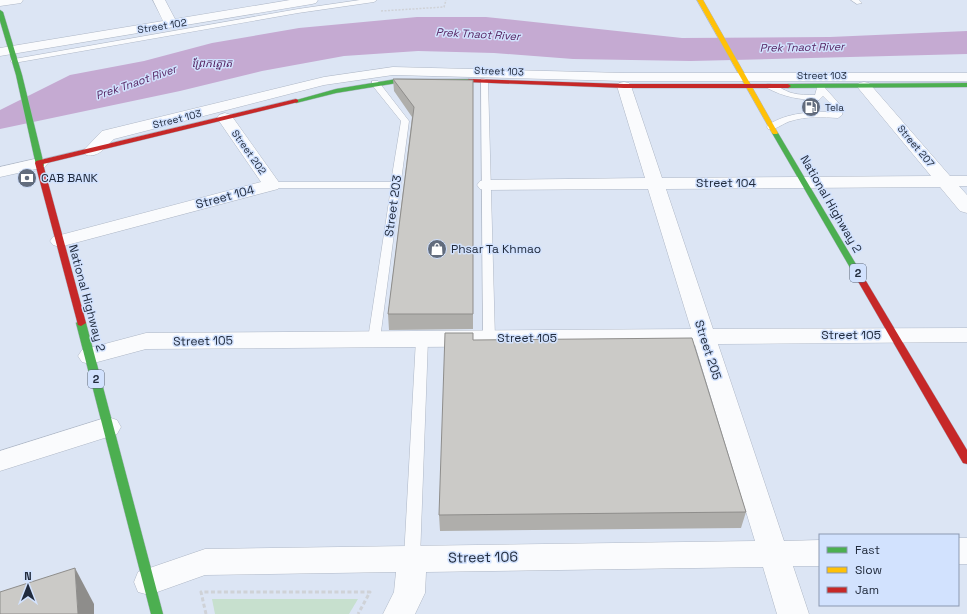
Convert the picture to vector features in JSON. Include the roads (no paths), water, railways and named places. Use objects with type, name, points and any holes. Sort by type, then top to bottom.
[{"type":"main road","name":"National Highway 2","points":[[700,0],[804,183],[967,460]]},
{"type":"main road","name":"National Highway 2","points":[[0,12],[9,54],[19,75],[34,143],[157,614]]},
{"type":"main road","name":"Street 103","points":[[40,163],[336,90],[402,80],[484,81],[624,86],[744,79],[770,86],[822,88],[967,85]]},
{"type":"street","points":[[0,2],[17,0]]},
{"type":"street","points":[[159,0],[171,24]]},
{"type":"street","name":"Street 102","points":[[9,54],[287,2],[312,0]]},
{"type":"street","points":[[92,151],[108,135],[324,81],[393,71],[744,79],[967,77]]},
{"type":"street","name":"Street 205","points":[[624,86],[793,614]]},
{"type":"street","name":"Street 207","points":[[864,86],[967,207]]},
{"type":"street","name":"Street 202","points":[[225,118],[272,185]]},
{"type":"street","points":[[0,172],[40,163]]},
{"type":"street","name":"Street 104","points":[[486,185],[967,181]]},
{"type":"street","name":"Street 104","points":[[60,241],[272,185]]},
{"type":"street","name":"Street 105","points":[[90,356],[146,341],[967,334]]},
{"type":"street","points":[[0,461],[108,427]]},
{"type":"street","name":"Street 106","points":[[149,582],[205,562],[819,553]]},
{"type":"street","points":[[399,614],[410,593],[412,558]]},
{"type":"lane","points":[[9,54],[374,0]]},
{"type":"lane","points":[[484,81],[489,338]]},
{"type":"lane","name":"Street 203","points":[[374,339],[382,294],[395,185],[405,121],[375,83]]},
{"type":"lane","points":[[772,127],[779,121],[802,116],[838,115],[839,108],[822,88]]},
{"type":"lane","name":"Street 104","points":[[272,185],[395,185]]},
{"type":"lane","points":[[412,558],[422,339]]},
{"type":"water","name":"ព្រែកត្នោត","points":[[417,17],[486,17],[682,38],[830,37],[967,31],[967,54],[691,61],[573,59],[494,53],[418,51],[344,56],[262,71],[180,91],[0,129],[0,110],[70,75],[144,61],[212,43],[299,28]]},
{"type":"place","name":"Tela","points":[[811,107]]},
{"type":"place","name":"CAB BANK","points":[[27,178]]},
{"type":"place","name":"Phsar Ta Khmao","points":[[437,249]]},
{"type":"water label","name":"Prek Tnaot River","points":[[478,34]]},
{"type":"water label","name":"Prek Tnaot River","points":[[802,47]]},
{"type":"water label","name":"Prek Tnaot River","points":[[136,82]]}]
